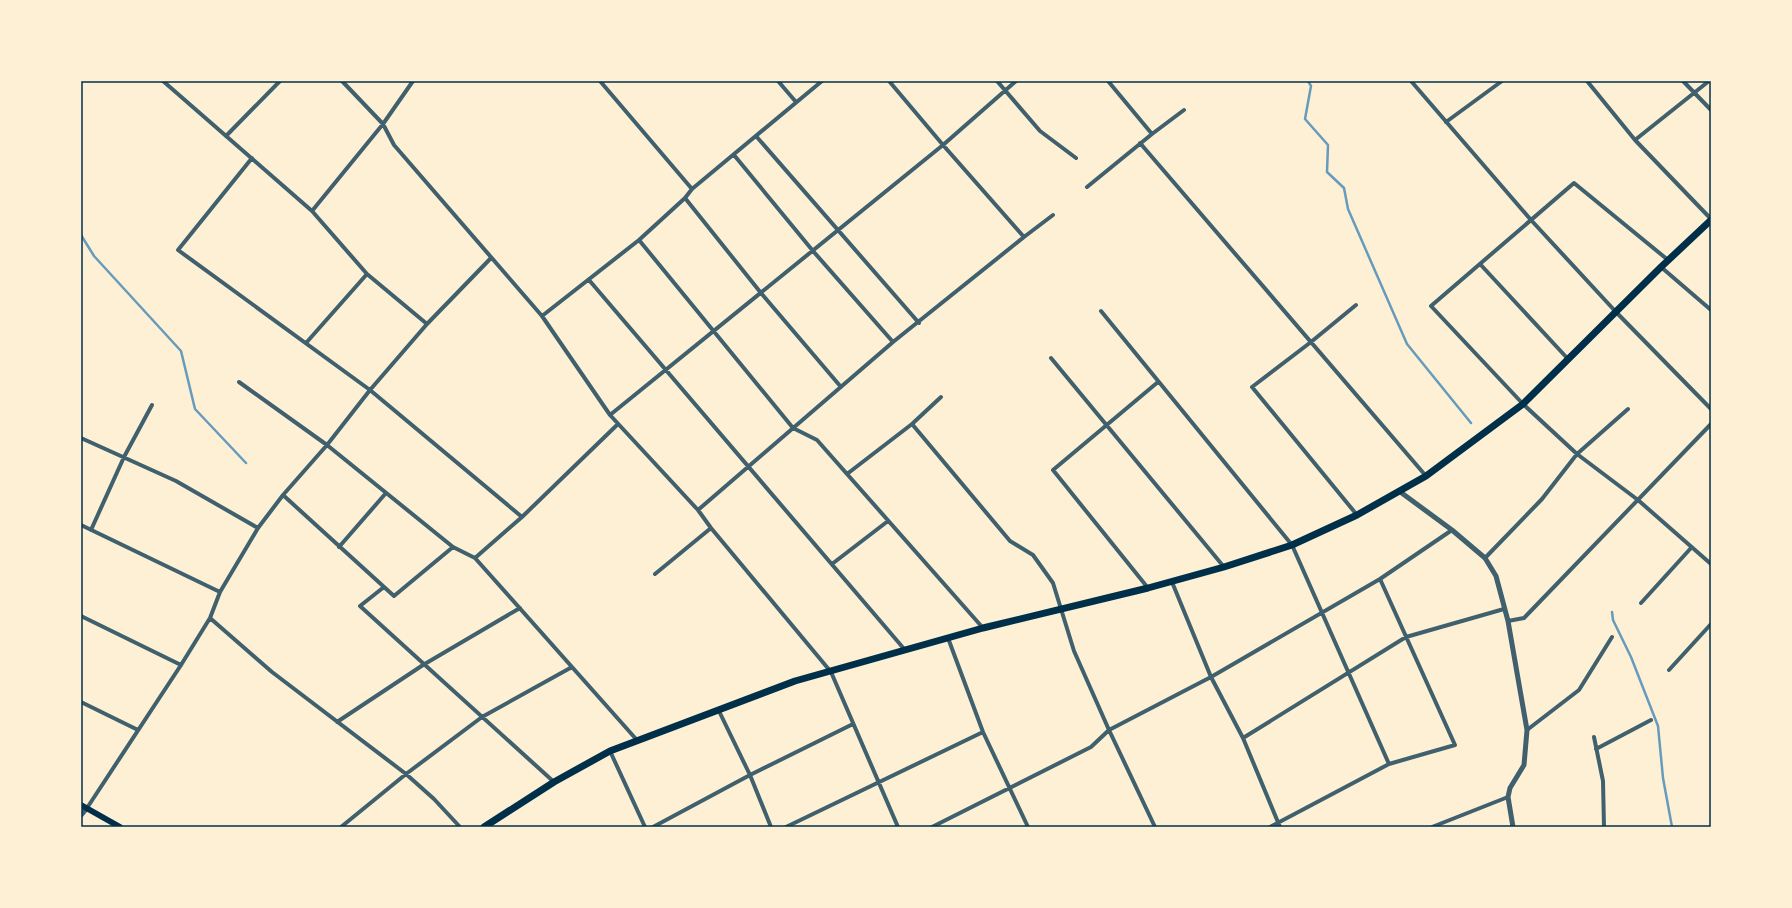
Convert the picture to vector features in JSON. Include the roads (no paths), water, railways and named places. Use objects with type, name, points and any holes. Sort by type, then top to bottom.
[{"type":"main road","points":[[484,827],[554,782],[610,751],[636,739],[795,681],[983,628],[1062,610],[1224,567],[1292,545],[1357,515],[1426,476],[1523,404],[1660,267],[1711,220]]},
{"type":"main road","points":[[84,807],[120,827]]},
{"type":"street","points":[[163,81],[312,211],[366,274],[426,324]]},
{"type":"street","points":[[226,136],[280,81]]},
{"type":"street","points":[[342,81],[383,124],[394,145],[542,316],[610,415],[698,510],[711,528],[831,672],[898,827]]},
{"type":"street","points":[[312,211],[383,124],[413,81]]},
{"type":"street","points":[[600,81],[692,189]]},
{"type":"street","points":[[778,81],[796,102]]},
{"type":"street","points":[[542,316],[639,240],[685,198],[692,189],[822,81]]},
{"type":"street","points":[[889,81],[1024,237]]},
{"type":"street","points":[[997,81],[1040,131],[1076,158]]},
{"type":"street","points":[[610,415],[943,145],[1016,81]]},
{"type":"street","points":[[1108,81],[1152,134]]},
{"type":"street","points":[[1411,81],[1530,220],[1616,312],[1711,409]]},
{"type":"street","points":[[1446,122],[1502,81]]},
{"type":"street","points":[[1587,81],[1635,140],[1711,220]]},
{"type":"street","points":[[1683,81],[1711,110]]},
{"type":"street","points":[[1635,140],[1708,81]]},
{"type":"street","points":[[1087,187],[1140,143],[1184,110]]},
{"type":"street","points":[[756,136],[918,322]]},
{"type":"street","points":[[1140,143],[1426,476]]},
{"type":"street","points":[[734,155],[813,251],[893,342]]},
{"type":"street","points":[[252,158],[178,250],[370,390],[522,517]]},
{"type":"street","points":[[1668,260],[1574,183],[1431,306],[1523,404],[1577,454],[1638,500],[1690,548],[1711,564]]},
{"type":"street","points":[[685,198],[761,293],[841,387]]},
{"type":"street","points":[[698,510],[893,342],[1053,215]]},
{"type":"street","points":[[639,240],[793,428],[817,440],[983,628]]},
{"type":"street","points":[[81,815],[84,807],[138,730],[210,618],[220,592],[258,528],[283,495],[327,445],[370,390],[426,324],[491,258]]},
{"type":"street","points":[[1480,264],[1568,359]]},
{"type":"street","points":[[1660,267],[1711,310]]},
{"type":"street","points":[[306,343],[366,274]]},
{"type":"street","points":[[589,280],[905,650]]},
{"type":"street","points":[[1356,305],[1252,387],[1357,515]]},
{"type":"street","points":[[1101,311],[1292,545],[1389,764]]},
{"type":"street","points":[[1051,358],[1224,567]]},
{"type":"street","points":[[239,382],[327,445],[454,547],[475,558],[636,739]]},
{"type":"street","points":[[1148,588],[1053,470],[1158,382]]},
{"type":"street","points":[[847,474],[912,424],[941,397]]},
{"type":"street","points":[[92,530],[124,457],[152,404]]},
{"type":"street","points":[[1485,558],[1542,499],[1577,454],[1628,409]]},
{"type":"street","points":[[475,558],[522,517],[618,424]]},
{"type":"street","points":[[912,424],[1010,541],[1033,555],[1053,582],[1074,651],[1109,730],[1156,827]]},
{"type":"street","points":[[1508,621],[1524,618],[1711,424]]},
{"type":"street","points":[[81,438],[176,481],[258,528]]},
{"type":"street","points":[[1399,491],[1452,530],[1485,558],[1496,576],[1508,621],[1527,730],[1524,765],[1510,788],[1508,797],[1513,827]]},
{"type":"street","points":[[339,547],[386,493]]},
{"type":"street","points":[[283,495],[394,596],[454,547]]},
{"type":"street","points":[[832,564],[888,521]]},
{"type":"street","points":[[81,525],[220,592]]},
{"type":"street","points":[[655,574],[711,528]]},
{"type":"street","points":[[932,827],[1091,747],[1109,730],[1211,677],[1380,579],[1452,530]]},
{"type":"street","points":[[1640,603],[1690,548]]},
{"type":"street","points":[[1270,827],[1389,764],[1455,745],[1380,579]]},
{"type":"street","points":[[1172,582],[1211,677],[1243,738],[1280,827]]},
{"type":"street","points":[[384,587],[360,606],[424,666],[554,782]]},
{"type":"street","points":[[337,722],[424,666],[520,608]]},
{"type":"street","points":[[1243,738],[1406,637],[1504,609]]},
{"type":"street","points":[[81,616],[181,665]]},
{"type":"street","points":[[210,618],[272,672],[406,774],[434,799],[460,827]]},
{"type":"street","points":[[1670,670],[1711,624]]},
{"type":"street","points":[[1527,730],[1579,690],[1612,637]]},
{"type":"street","points":[[948,638],[983,732],[1011,788],[1028,827]]},
{"type":"street","points":[[341,827],[406,774],[482,717],[572,667]]},
{"type":"street","points":[[81,702],[138,730]]},
{"type":"street","points":[[718,709],[750,775],[771,827]]},
{"type":"street","points":[[1596,749],[1650,720]]},
{"type":"street","points":[[653,827],[750,775],[853,724]]},
{"type":"street","points":[[786,827],[983,732]]},
{"type":"street","points":[[1594,737],[1603,781],[1604,827]]},
{"type":"street","points":[[610,751],[645,827]]},
{"type":"street","points":[[1432,827],[1508,797]]},
{"type":"waterway","points":[[1308,81],[1311,86],[1305,119],[1328,145],[1327,172],[1344,188],[1348,209],[1407,344],[1471,423]]},
{"type":"waterway","points":[[81,235],[94,256],[181,351],[195,409],[246,463]]},
{"type":"waterway","points":[[1612,612],[1613,620],[1631,657],[1658,726],[1663,778],[1672,827]]}]
